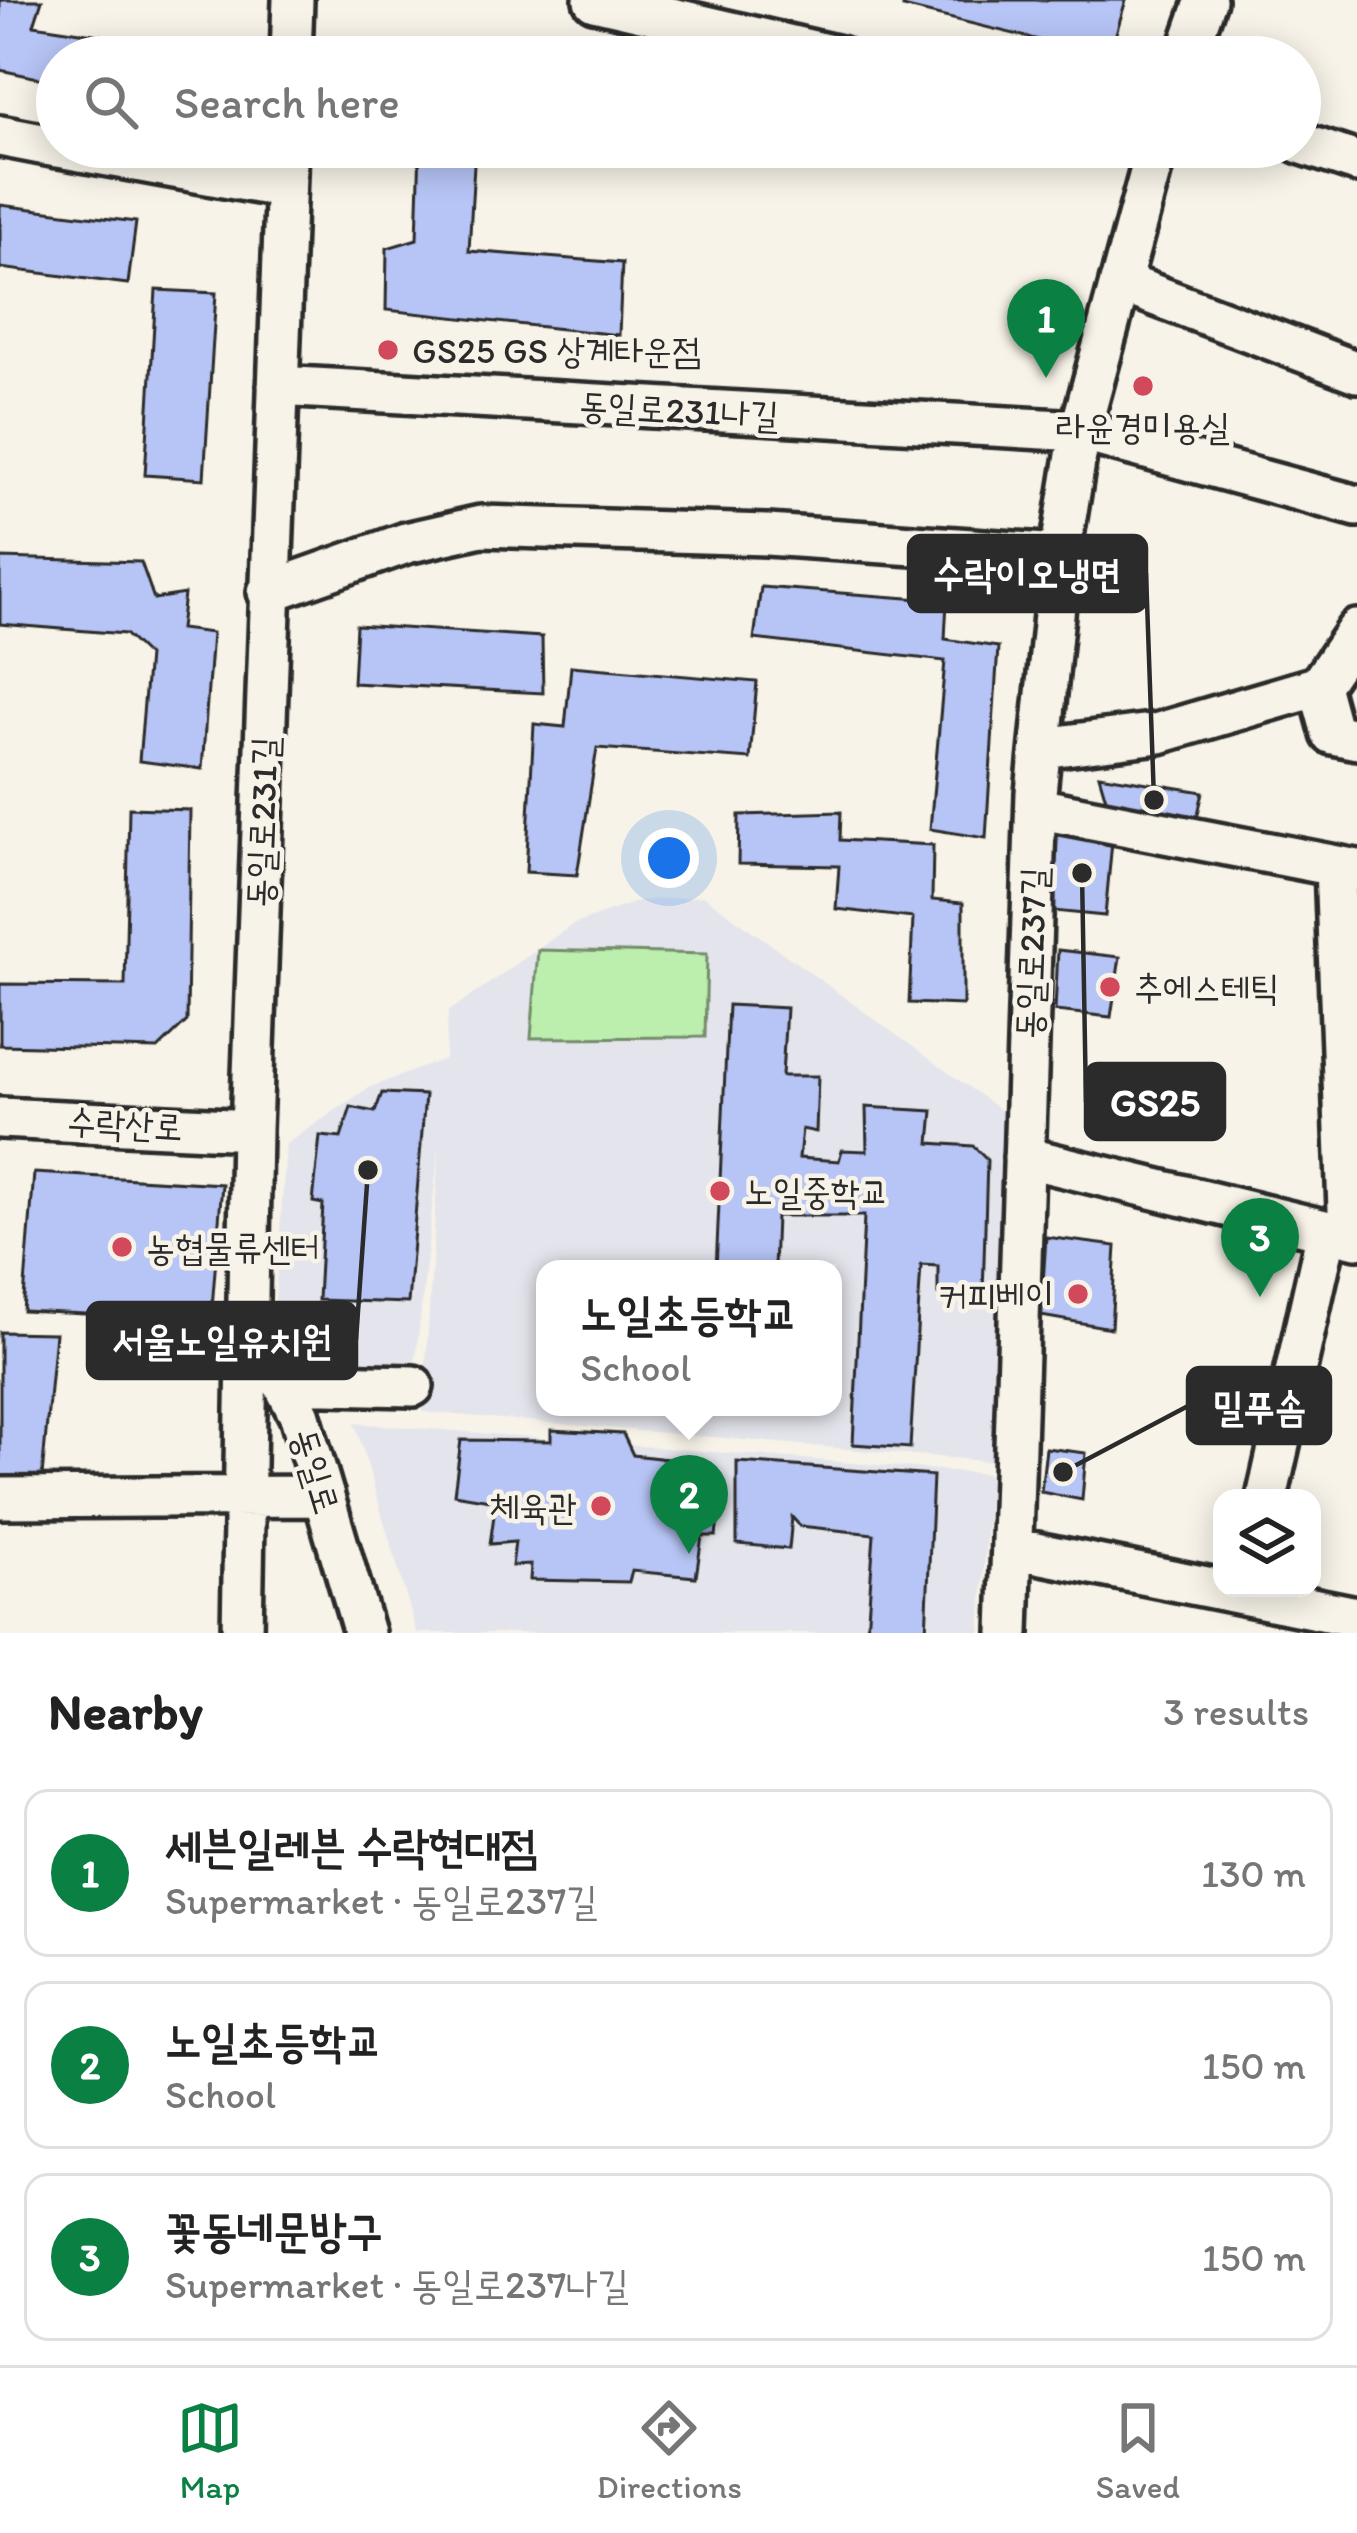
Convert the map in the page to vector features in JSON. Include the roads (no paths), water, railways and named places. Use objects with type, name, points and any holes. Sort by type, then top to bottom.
[{"type":"street","points":[[292,36],[293,0]]},
{"type":"street","points":[[594,0],[749,36]]},
{"type":"street","points":[[1193,36],[1206,0]]},
{"type":"street","points":[[0,136],[36,143]]},
{"type":"street","points":[[1321,150],[1357,162]]},
{"type":"street","points":[[174,168],[285,188]]},
{"type":"street","name":"동일로231길","points":[[242,1633],[251,1130],[285,168]]},
{"type":"street","name":"동일로237길","points":[[1010,1633],[1036,808],[1060,555],[1080,430],[1151,168]]},
{"type":"street","points":[[1120,282],[1357,372]]},
{"type":"street","name":"동일로231나길","points":[[278,386],[1080,430],[1357,506]]},
{"type":"street","points":[[268,592],[406,543],[481,526],[767,536],[1060,555]]},
{"type":"street","points":[[1042,748],[1159,733],[1319,686],[1357,630]]},
{"type":"street","points":[[1319,686],[1332,734],[1357,739]]},
{"type":"street","points":[[1036,808],[1346,868],[1351,1131],[1344,1235],[1270,1489]]},
{"type":"street","name":"수락산로","points":[[0,1118],[251,1130]]},
{"type":"street","points":[[1024,1157],[1344,1235]]},
{"type":"street","name":"동일로","points":[[248,1316],[300,1416],[364,1633]]},
{"type":"street","points":[[283,1383],[413,1386]]},
{"type":"street","points":[[0,1498],[324,1496]]},
{"type":"street","points":[[1012,1548],[1213,1586]]},
{"type":"street","points":[[1268,1597],[1357,1617]]},
{"type":"place","name":"GS25 GS 상계타운점","points":[[388,350]]},
{"type":"place","name":"세븐일레븐 수락현대점","points":[[1046,378]]},
{"type":"place","name":"라윤경미용실","points":[[1143,386]]},
{"type":"place","name":"수락이오냉면","points":[[1154,800]]},
{"type":"place","name":"GS25","points":[[1082,873]]},
{"type":"place","name":"추에스테틱","points":[[1110,987]]},
{"type":"place","name":"서울노일유치원","points":[[368,1170]]},
{"type":"place","name":"노일중학교","points":[[720,1191]]},
{"type":"place","name":"농협물류센터","points":[[122,1247]]},
{"type":"place","name":"커피베이","points":[[1078,1294]]},
{"type":"place","name":"꽃동네문방구","points":[[1260,1297]]},
{"type":"place","name":"밀푸솜","points":[[1063,1472]]},
{"type":"place","name":"체육관","points":[[601,1506]]},
{"type":"place","name":"노일초등학교","points":[[689,1554]]}]
